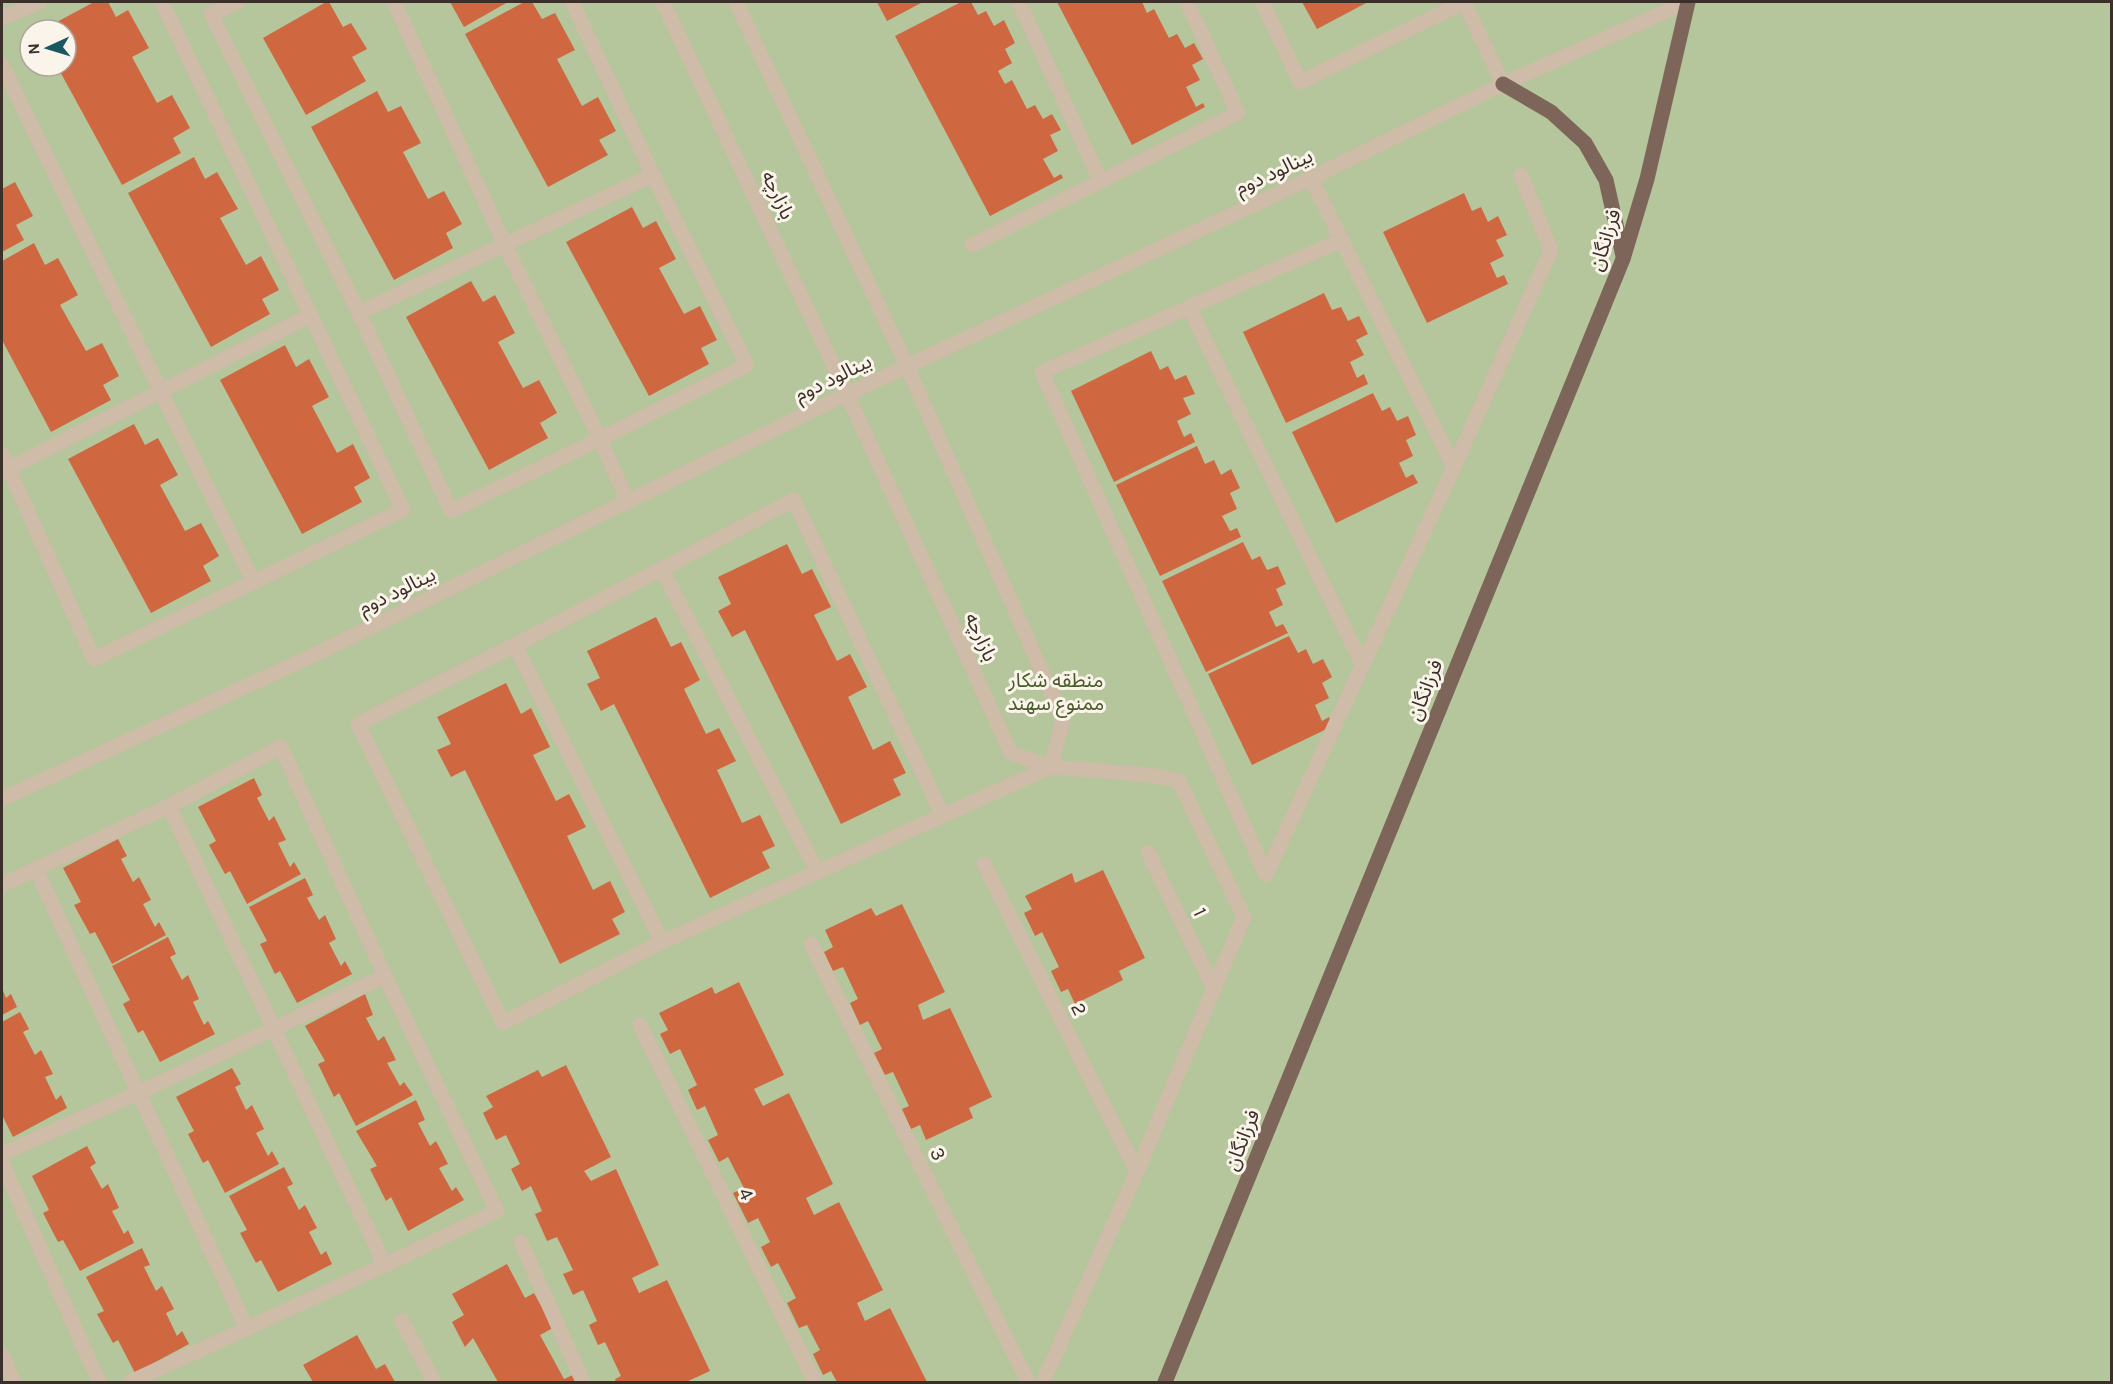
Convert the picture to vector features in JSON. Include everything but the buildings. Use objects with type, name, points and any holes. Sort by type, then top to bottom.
[{"type":"main road","name":"فرزانگان","points":[[1165,1383],[1623,260],[1647,179],[1687,2]]},
{"type":"main road","points":[[1503,84],[1551,112],[1585,143],[1606,180],[1623,260]]},
{"type":"street","points":[[2,18],[40,2]]},
{"type":"street","points":[[2,454],[94,659],[403,510],[162,2]]},
{"type":"street","points":[[238,2],[211,14],[359,313],[452,511],[747,365],[653,175],[572,2]]},
{"type":"street","points":[[394,2],[505,245],[600,439],[628,502]]},
{"type":"street","name":"بازارچه","points":[[663,2],[848,393],[1011,753],[1051,766],[1151,775],[1179,781],[1244,917],[1214,989]]},
{"type":"street","points":[[736,2],[906,366],[1063,719],[1051,766],[662,942],[503,1023],[358,723],[515,645],[794,500],[942,814]]},
{"type":"street","points":[[1019,2],[1100,180]]},
{"type":"street","points":[[972,244],[1239,113],[1187,2]]},
{"type":"street","points":[[1262,2],[1300,82],[1464,2],[1503,84]]},
{"type":"street","name":"بینالود دوم","points":[[2,799],[314,655],[848,393],[1311,178],[1503,84],[1687,2]]},
{"type":"street","points":[[2,65],[254,583]]},
{"type":"street","points":[[359,313],[653,175]]},
{"type":"street","points":[[1342,240],[1042,372],[1266,875],[1551,250],[1521,175]]},
{"type":"street","points":[[1311,178],[1454,467]]},
{"type":"street","points":[[1189,307],[1362,666]]},
{"type":"street","points":[[9,470],[311,315]]},
{"type":"street","points":[[662,569],[817,871]]},
{"type":"street","points":[[515,645],[662,942]]},
{"type":"street","points":[[2,885],[169,806],[281,747],[385,976],[497,1211],[130,1383]]},
{"type":"street","points":[[169,806],[385,1265]]},
{"type":"street","name":"1","points":[[1148,852],[1214,989]]},
{"type":"street","name":"2","points":[[984,864],[1137,1172]]},
{"type":"street","points":[[36,868],[247,1329]]},
{"type":"street","name":"3","points":[[811,944],[1028,1383]]},
{"type":"street","points":[[2,1154],[138,1093],[385,976]]},
{"type":"street","points":[[1042,1383],[1137,1172],[1214,989]]},
{"type":"street","name":"4","points":[[639,1025],[815,1383]]},
{"type":"street","points":[[2,1162],[99,1383]]},
{"type":"street","points":[[520,1242],[583,1383]]},
{"type":"street","points":[[402,1321],[434,1383]]},
{"type":"street","points":[[2,1355],[14,1383]]},
{"type":"green space","name":"منطقه شکار ممنوع سهند","points":[[2,2],[2111,2],[2111,1382],[2,1382]]}]
